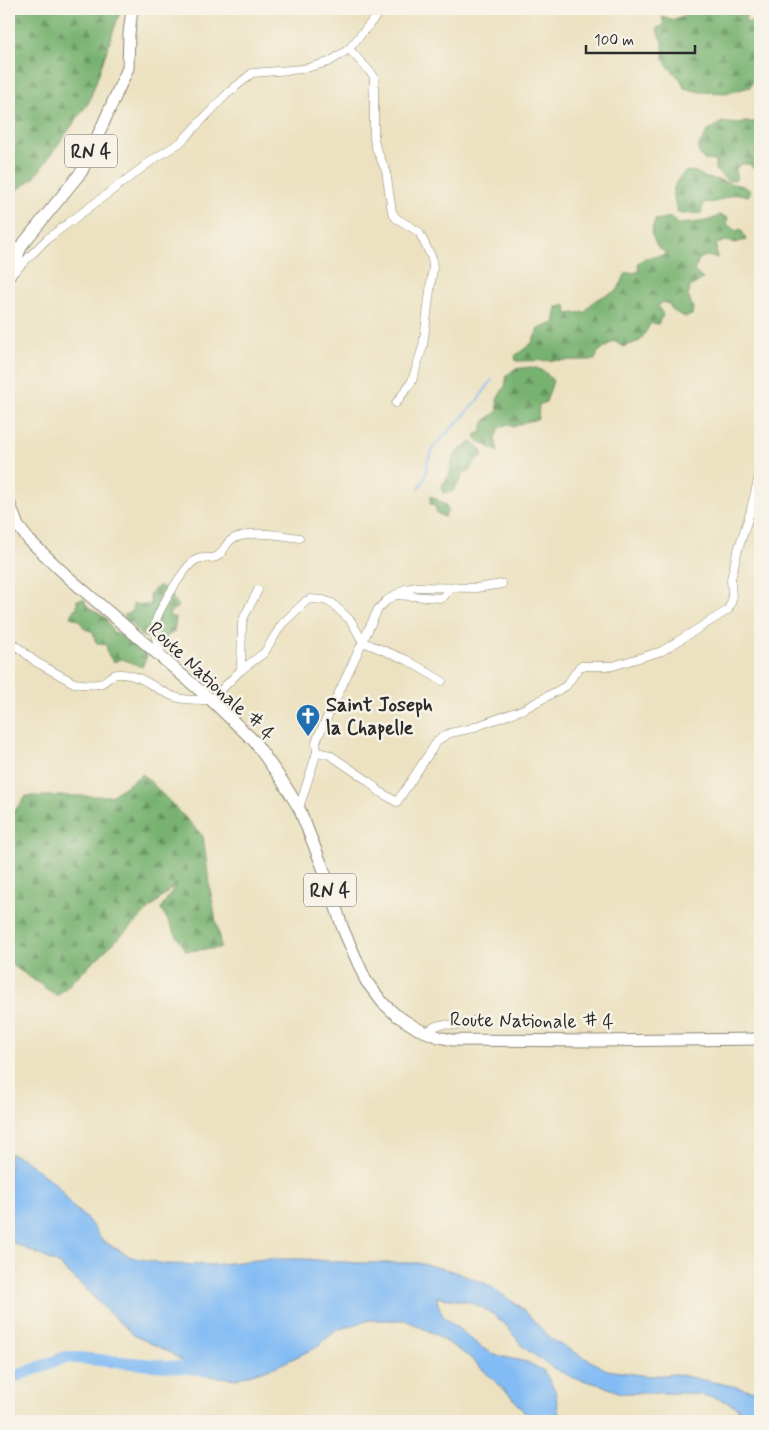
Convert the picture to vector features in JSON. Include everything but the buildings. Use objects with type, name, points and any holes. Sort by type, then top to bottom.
[{"type":"main road","name":"RN 4","points":[[9,276],[22,245],[82,171],[128,68],[132,9]]},
{"type":"main road","name":"Route Nationale # 4","points":[[9,502],[18,526],[29,540],[254,741],[281,778],[299,808],[323,868],[343,929],[366,981],[383,1003],[396,1015],[418,1029],[439,1038],[452,1040],[760,1039]]},
{"type":"street","points":[[9,276],[47,239],[154,159],[181,142],[226,94],[252,73],[303,69],[328,62],[349,49],[382,9]]},
{"type":"street","points":[[349,49],[374,77],[374,139],[386,171],[392,212],[396,218],[419,232],[432,258],[432,275],[423,346],[412,381],[396,403]]},
{"type":"street","points":[[9,250],[22,245]]},
{"type":"street","points":[[317,752],[330,755],[367,780],[380,792],[397,802],[438,740],[444,735],[469,729],[524,710],[566,686],[580,666],[613,666],[662,651],[696,631],[728,610],[732,600],[730,579],[732,570],[750,513],[760,472]]},
{"type":"street","points":[[164,660],[157,644],[155,625],[159,612],[178,581],[195,560],[217,556],[231,540],[248,534],[274,534],[299,538]]},
{"type":"street","points":[[299,808],[317,752],[316,743],[318,737],[378,609],[386,601],[405,589],[418,587],[476,588],[502,584]]},
{"type":"street","points":[[241,670],[242,624],[258,590]]},
{"type":"street","points":[[9,640],[36,662],[74,683],[101,683],[111,675],[123,674],[137,676],[167,694],[178,698],[210,700],[241,670],[264,653],[282,624],[306,601],[312,599],[323,600],[332,603],[351,621],[363,642],[407,660],[442,681]]},
{"type":"street","points":[[427,1033],[432,1027],[438,1025],[468,1024],[478,1019]]},
{"type":"green space","points":[[9,9],[121,9],[89,102],[34,178],[9,196]]},
{"type":"green space","points":[[684,9],[742,9],[746,15],[745,23],[758,20],[752,48],[754,78],[750,87],[728,93],[700,92],[684,88],[681,80],[663,58],[663,42],[657,28],[664,25],[662,17],[672,20],[687,14]]},
{"type":"green space","points":[[760,118],[760,171],[757,172],[749,164],[740,164],[736,169],[736,180],[728,181],[715,170],[715,161],[704,160],[698,148],[707,132],[722,122],[738,124],[756,122]]},
{"type":"green space","points":[[686,171],[696,172],[706,178],[743,186],[751,191],[748,196],[741,194],[715,202],[704,202],[701,213],[682,214],[677,211],[674,187]]},
{"type":"green space","points":[[720,215],[728,218],[727,224],[736,231],[741,229],[746,240],[735,243],[726,241],[716,244],[717,258],[706,256],[699,259],[694,271],[703,279],[690,287],[688,296],[693,308],[692,315],[685,317],[673,311],[669,304],[663,302],[658,306],[663,315],[658,324],[651,323],[640,341],[623,347],[614,341],[598,352],[595,360],[516,361],[515,356],[532,343],[538,329],[554,323],[557,307],[566,305],[567,314],[586,312],[595,300],[617,291],[626,273],[639,272],[638,263],[645,258],[665,255],[665,252],[658,248],[651,233],[655,220],[671,217],[677,224],[705,221]]},
{"type":"green space","points":[[530,367],[543,371],[553,381],[546,402],[539,405],[538,419],[513,427],[507,424],[499,428],[495,439],[498,452],[475,439],[476,434],[481,433],[486,420],[497,412],[497,399],[505,386],[507,375],[515,369]]},
{"type":"green space","points":[[471,442],[479,447],[483,455],[476,460],[469,471],[461,474],[461,480],[452,492],[443,493],[441,487],[450,474],[451,463],[457,452]]},
{"type":"green space","points":[[431,496],[446,505],[448,512],[444,517],[437,513],[435,506],[430,504]]},
{"type":"green space","points":[[159,586],[169,590],[178,607],[170,612],[169,616],[176,618],[174,632],[166,637],[168,648],[162,651],[153,637],[142,637],[134,629],[133,624],[126,622],[124,615],[133,611],[133,604],[151,605],[149,594]]},
{"type":"green space","points":[[84,599],[87,606],[106,618],[113,632],[132,640],[148,654],[142,667],[122,659],[113,662],[106,651],[107,645],[98,644],[93,632],[85,629],[79,620],[71,617],[74,609],[77,608],[77,600]]},
{"type":"green space","points":[[143,774],[203,836],[221,948],[186,951],[161,909],[176,884],[57,996],[9,963],[9,818],[26,796],[111,796]]},
{"type":"water","points":[[9,1153],[23,1159],[57,1185],[73,1207],[88,1220],[103,1241],[131,1257],[164,1264],[212,1265],[266,1259],[304,1259],[357,1263],[418,1263],[449,1270],[487,1284],[523,1309],[551,1339],[607,1370],[648,1376],[676,1374],[760,1392],[760,1419],[747,1421],[697,1421],[728,1416],[739,1412],[737,1407],[712,1397],[688,1393],[621,1393],[601,1385],[574,1378],[553,1368],[523,1347],[507,1326],[493,1314],[470,1302],[437,1297],[443,1316],[481,1347],[495,1355],[527,1362],[544,1371],[555,1390],[560,1421],[531,1421],[513,1398],[468,1356],[433,1333],[405,1320],[370,1320],[337,1330],[315,1348],[277,1366],[236,1379],[203,1375],[169,1352],[135,1336],[57,1263],[9,1241]]},
{"type":"waterway","points":[[419,488],[424,480],[427,462],[435,445],[477,401],[492,380]]},
{"type":"waterway","points":[[9,1379],[66,1357],[209,1370]]},
{"type":"place","name":"Saint Joseph la Chapelle","points":[[308,737]]}]
